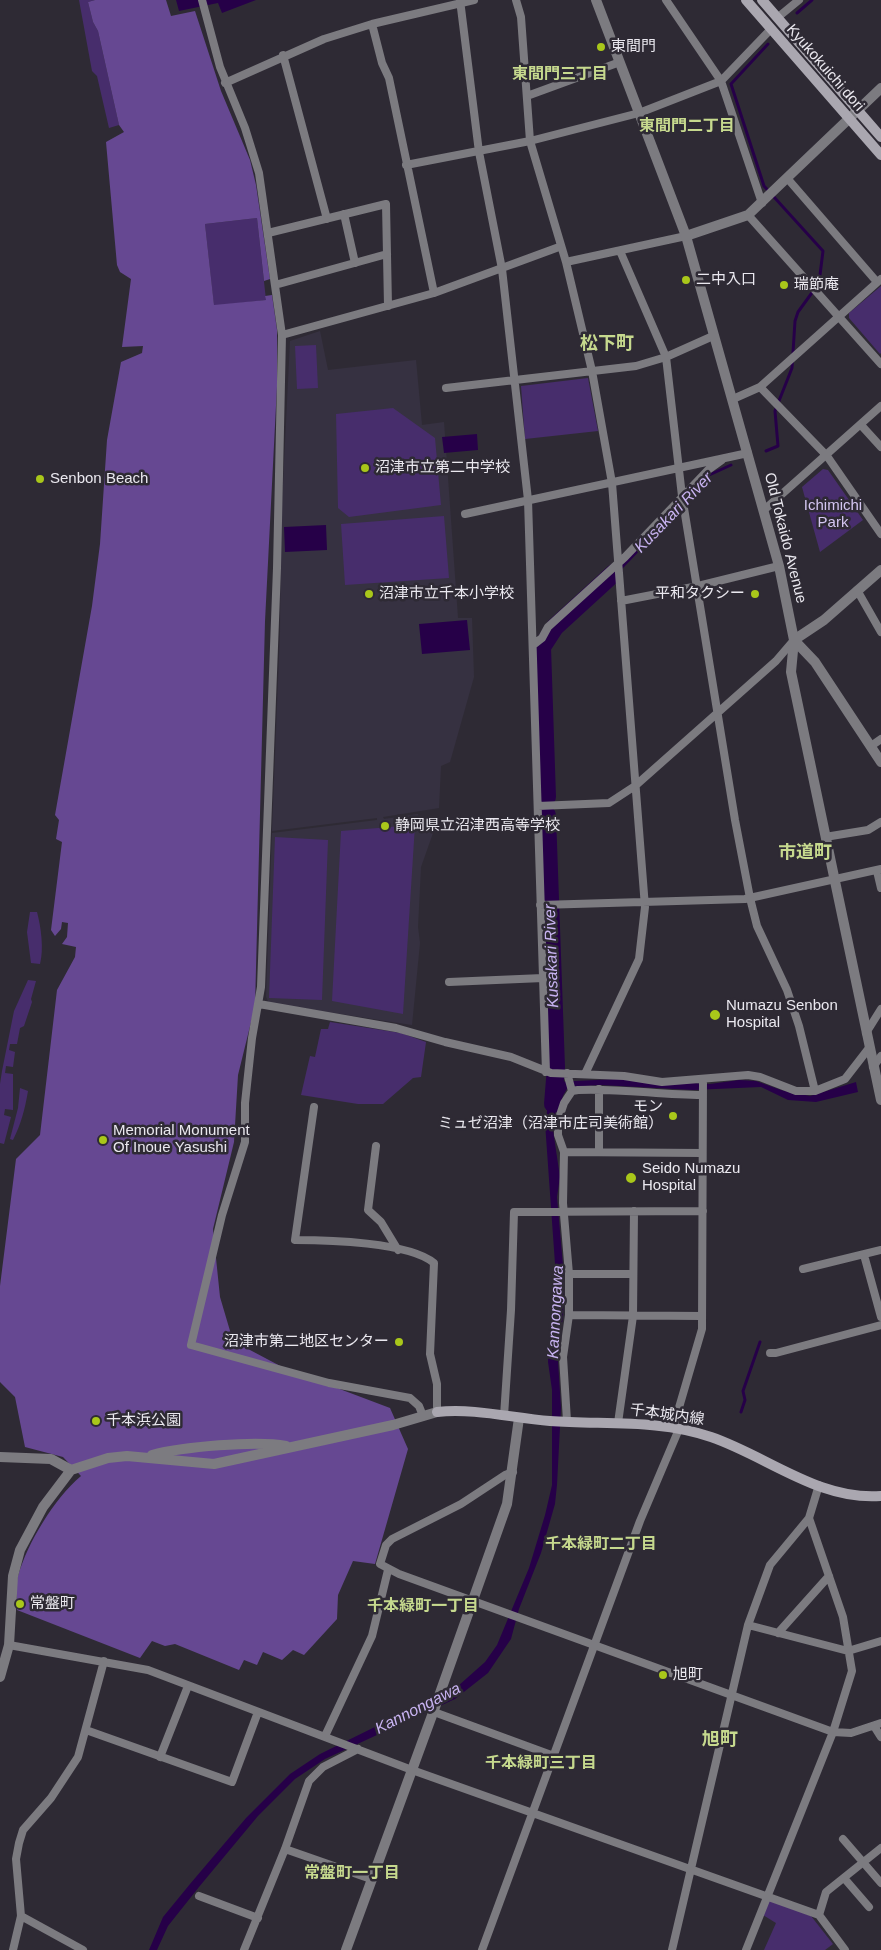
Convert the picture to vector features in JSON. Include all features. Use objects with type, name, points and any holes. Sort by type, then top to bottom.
[{"type":"main road","name":"Kyukokuichi dori","points":[[746,0],[881,155]]},
{"type":"main road","name":"Kyukokuichi dori","points":[[762,0],[881,137]]},
{"type":"main road","name":"千本城内線","points":[[437,1412],[465,1410],[519,1418],[618,1423],[696,1432],[726,1442],[760,1460],[819,1486],[864,1497],[881,1496]]},
{"type":"street","points":[[202,0],[226,83],[245,128],[259,173],[282,335],[276,597],[261,987],[252,1038],[246,1103],[245,1142],[222,1215],[191,1345],[329,1383],[410,1398],[419,1406],[422,1416]]},
{"type":"street","points":[[226,83],[324,39],[372,24],[474,0]]},
{"type":"street","points":[[516,0],[521,18],[530,141],[559,246],[566,262],[592,371],[612,483],[644,902],[639,959],[585,1074]]},
{"type":"street","name":"Old Tokaido Avenue","points":[[596,0],[686,236],[779,566],[794,640],[791,672],[881,1100]]},
{"type":"street","points":[[666,0],[721,81],[762,203]]},
{"type":"street","points":[[777,18],[799,0]]},
{"type":"street","points":[[461,2],[479,152],[502,269],[528,500],[546,1072]]},
{"type":"street","points":[[372,24],[382,64],[390,78],[406,165],[434,294]]},
{"type":"street","points":[[406,165],[530,141],[639,113],[721,81],[771,29]]},
{"type":"street","points":[[283,56],[327,219]]},
{"type":"street","points":[[527,96],[620,62]]},
{"type":"street","points":[[566,262],[620,252],[686,236],[748,215],[881,88]]},
{"type":"street","points":[[733,399],[760,387],[879,281],[787,178]]},
{"type":"street","points":[[268,233],[386,204],[388,306]]},
{"type":"street","points":[[344,214],[355,263]]},
{"type":"street","points":[[748,215],[881,364]]},
{"type":"street","points":[[282,335],[434,294],[559,246]]},
{"type":"street","points":[[620,252],[666,357],[682,496],[750,898],[756,926],[786,990],[799,1026],[815,1091]]},
{"type":"street","points":[[275,285],[387,254]]},
{"type":"street","points":[[446,388],[636,366],[666,357],[713,336]]},
{"type":"street","points":[[760,387],[827,456],[881,534]]},
{"type":"street","points":[[764,510],[881,406]]},
{"type":"street","points":[[861,425],[881,447]]},
{"type":"street","points":[[465,514],[748,454]]},
{"type":"street","points":[[533,645],[542,638],[548,627],[618,563],[708,470],[724,459]]},
{"type":"street","points":[[621,601],[698,586],[779,566]]},
{"type":"street","points":[[538,806],[609,803],[635,786],[776,661],[794,640],[824,620],[881,570]]},
{"type":"street","points":[[857,590],[881,632]]},
{"type":"street","points":[[794,640],[815,662],[881,762]]},
{"type":"street","points":[[871,746],[881,739]]},
{"type":"street","points":[[825,837],[868,830],[881,822]]},
{"type":"street","points":[[540,905],[750,898],[879,870],[881,888]]},
{"type":"street","points":[[449,982],[543,978]]},
{"type":"street","points":[[259,1004],[396,1028],[445,1042],[511,1057],[546,1072],[662,1082],[748,1075],[760,1077],[796,1092],[815,1091],[845,1079],[869,1048]]},
{"type":"street","points":[[866,1033],[881,1009]]},
{"type":"street","points":[[873,1067],[881,1056]]},
{"type":"street","points":[[565,1421],[563,1356],[569,1315],[564,1210],[564,1152],[558,1135],[558,1121],[564,1103],[572,1091],[567,1073]]},
{"type":"street","points":[[482,1950],[640,1521],[676,1429],[685,1382],[698,1346],[702,1316],[703,1079]]},
{"type":"street","points":[[572,1091],[599,1089],[657,1095],[702,1095]]},
{"type":"street","points":[[599,1089],[599,1152]]},
{"type":"street","points":[[0,1677],[9,1644],[13,1576],[20,1550],[43,1507],[60,1482],[71,1470],[108,1458],[144,1457],[214,1464],[290,1446],[393,1426],[437,1412],[437,1384],[430,1354],[434,1263],[428,1258],[398,1250],[336,1240],[295,1240],[314,1107]]},
{"type":"street","points":[[376,1146],[368,1210],[381,1222],[398,1250]]},
{"type":"street","points":[[564,1152],[702,1153]]},
{"type":"street","points":[[504,1416],[510,1339],[514,1212],[564,1210],[702,1211]]},
{"type":"street","points":[[618,1423],[632,1316],[634,1211]]},
{"type":"street","points":[[803,1269],[881,1250]]},
{"type":"street","points":[[864,1255],[881,1317]]},
{"type":"street","points":[[568,1274],[632,1274]]},
{"type":"street","points":[[569,1315],[702,1316]]},
{"type":"street","points":[[770,1352],[881,1325]]},
{"type":"street","points":[[347,1950],[371,1878],[474,1601],[507,1504],[513,1472],[519,1418]]},
{"type":"street","points":[[144,1457],[187,1449],[261,1443],[290,1446]]},
{"type":"street","points":[[0,1456],[51,1459],[71,1470]]},
{"type":"street","points":[[513,1472],[505,1475],[461,1504],[392,1539],[386,1545],[379,1561],[388,1570],[833,1732],[851,1732],[877,1725],[881,1737]]},
{"type":"street","points":[[672,1950],[748,1625],[770,1565],[809,1518],[819,1486]]},
{"type":"street","points":[[746,1950],[833,1732],[852,1671],[843,1616],[809,1518]]},
{"type":"street","points":[[325,1736],[372,1636],[383,1584],[388,1570]]},
{"type":"street","points":[[778,1633],[829,1576]]},
{"type":"street","points":[[748,1625],[848,1650],[881,1641]]},
{"type":"street","points":[[9,1644],[140,1668],[412,1770],[819,1915],[845,1950]]},
{"type":"street","points":[[13,1950],[21,1916],[16,1860],[23,1830],[66,1777],[78,1757],[104,1661]]},
{"type":"street","points":[[160,1757],[188,1686]]},
{"type":"street","points":[[434,1711],[554,1756]]},
{"type":"street","points":[[86,1730],[232,1782],[258,1712]]},
{"type":"street","points":[[244,1950],[312,1776],[323,1767],[356,1748]]},
{"type":"street","points":[[843,1840],[881,1883]]},
{"type":"street","points":[[285,1849],[371,1878]]},
{"type":"street","points":[[819,1915],[826,1892],[880,1851]]},
{"type":"street","points":[[844,1878],[869,1907]]},
{"type":"street","points":[[199,1896],[258,1918]]},
{"type":"street","points":[[21,1916],[83,1950]]},
{"type":"shaded area","points":[[95,0],[166,0],[171,16],[195,11],[221,91],[250,160],[256,185],[270,279],[264,281],[257,218],[205,224],[214,305],[266,300],[265,296],[272,295],[277,330],[277,386],[265,621],[255,1006],[238,1075],[234,1142],[213,1229],[220,1297],[233,1341],[284,1368],[390,1408],[408,1449],[375,1564],[353,1561],[338,1595],[337,1619],[304,1655],[293,1650],[282,1660],[263,1652],[257,1665],[244,1660],[239,1670],[175,1644],[165,1646],[152,1641],[140,1658],[17,1610],[17,1580],[28,1549],[52,1509],[81,1476],[63,1457],[25,1447],[15,1397],[0,1382],[0,1286],[16,1159],[40,1135],[57,990],[75,957],[76,947],[62,944],[67,937],[68,923],[62,922],[61,929],[55,936],[51,930],[62,842],[56,839],[59,820],[55,815],[92,606],[100,544],[107,440],[121,362],[142,353],[143,346],[122,347],[131,279],[120,272],[117,265],[106,142],[124,132],[119,125],[98,31],[93,22],[88,2]]},
{"type":"shaded area","name":"静岡県立沼津西高等学校","points":[[320,331],[328,370],[416,360],[422,425],[444,422],[458,618],[472,618],[474,677],[450,762],[441,766],[439,808],[383,817],[384,819],[418,814],[419,818],[439,816],[421,867],[418,927],[420,943],[412,1025],[269,1003],[266,997],[272,833],[377,820],[377,818],[272,831],[280,632],[281,525],[290,341]]},
{"type":"green space","points":[[79,0],[95,0],[88,2],[93,22],[98,31],[119,125],[109,128],[97,76],[92,71]]},
{"type":"green space","points":[[257,218],[266,300],[214,306],[205,224]]},
{"type":"green space","points":[[881,286],[880,354],[849,318],[849,313]]},
{"type":"green space","points":[[316,345],[318,388],[297,389],[295,346]]},
{"type":"green space","points":[[588,378],[598,431],[525,439],[521,386]]},
{"type":"green space","points":[[393,408],[435,438],[441,505],[349,517],[338,508],[336,414]]},
{"type":"green space","name":"Ichimichi Park","points":[[823,469],[828,470],[863,520],[820,552],[802,487]]},
{"type":"green space","points":[[444,516],[449,578],[345,585],[341,524]]},
{"type":"green space","points":[[415,825],[403,1014],[332,1001],[341,831]]},
{"type":"green space","points":[[275,837],[328,840],[322,1000],[269,998]]},
{"type":"green space","points":[[30,912],[37,912],[40,924],[42,945],[40,964],[31,963],[27,932]]},
{"type":"green space","points":[[28,980],[36,981],[31,999],[32,1002],[24,1026],[20,1028],[17,1044],[10,1044],[9,1050],[15,1052],[13,1067],[6,1066],[5,1073],[13,1074],[13,1110],[5,1109],[4,1115],[11,1117],[4,1144],[0,1143],[0,1084],[14,1011]]},
{"type":"green space","points":[[330,1022],[401,1033],[426,1042],[421,1077],[413,1078],[383,1104],[358,1104],[301,1095],[310,1056],[315,1057],[321,1029],[328,1029]]},
{"type":"green space","points":[[20,1088],[28,1091],[26,1104],[13,1140],[10,1139],[18,1108]]},
{"type":"green space","points":[[768,1899],[811,1916],[833,1944],[825,1950],[764,1950],[776,1923],[763,1915]]},
{"type":"water","points":[[176,0],[256,0],[222,13],[218,3],[179,11]]},
{"type":"water","points":[[477,434],[478,450],[444,453],[442,437]]},
{"type":"water","points":[[326,525],[327,550],[285,552],[284,527]]},
{"type":"water","points":[[467,620],[470,650],[422,654],[419,624]]},
{"type":"water","name":"Kannongawa","points":[[618,1079],[710,1084],[739,1080],[756,1081],[781,1090],[810,1096],[856,1082],[858,1092],[816,1102],[788,1100],[761,1087],[693,1090],[601,1085],[568,1087],[556,1108],[553,1130],[560,1177],[557,1197],[564,1277],[563,1318],[557,1346],[561,1408],[557,1485],[555,1504],[541,1553],[519,1609],[511,1639],[488,1673],[455,1699],[325,1759],[295,1779],[258,1816],[199,1887],[168,1926],[157,1950],[149,1950],[163,1917],[246,1818],[290,1774],[320,1754],[458,1686],[485,1662],[497,1645],[529,1568],[552,1485],[552,1390],[548,1362],[549,1340],[555,1318],[555,1264],[545,1123],[552,1082]]},
{"type":"waterway","name":"Kusakari River","points":[[797,13],[812,0]]},
{"type":"waterway","name":"Kusakari River","points":[[766,451],[778,446],[775,411],[792,368],[795,321],[798,312],[819,283],[823,251],[764,186],[731,84],[768,44]]},
{"type":"waterway","name":"Kusakari River","points":[[707,476],[731,465]]},
{"type":"waterway","name":"Kusakari River","points":[[621,568],[682,505]]},
{"type":"waterway","name":"Kusakari River","points":[[547,797],[542,647],[555,627],[614,573]]},
{"type":"waterway","name":"Kusakari River","points":[[547,815],[556,1067],[553,1104]]},
{"type":"waterway","points":[[741,1412],[745,1400],[743,1391],[760,1342]]},
{"type":"place","name":"東間門","points":[[601,47]]},
{"type":"place","name":"二中入口","points":[[686,280]]},
{"type":"place","name":"瑞節庵","points":[[784,285]]},
{"type":"place","name":"沼津市立第二中学校","points":[[365,468]]},
{"type":"place","name":"Senbon Beach","points":[[40,479]]},
{"type":"place","name":"沼津市立千本小学校","points":[[369,594]]},
{"type":"place","name":"平和タクシー","points":[[755,594]]},
{"type":"place","name":"静岡県立沼津西高等学校","points":[[385,826]]},
{"type":"place","name":"Numazu Senbon Hospital","points":[[715,1015]]},
{"type":"place","name":"モン ミュゼ沼津（沼津市庄司美術館）","points":[[673,1116]]},
{"type":"place","name":"Memorial Monument Of Inoue Yasushi","points":[[103,1140]]},
{"type":"place","name":"Seido Numazu Hospital","points":[[631,1178]]},
{"type":"place","name":"沼津市第二地区センター","points":[[399,1342]]},
{"type":"place","name":"千本浜公園","points":[[96,1421]]},
{"type":"place","name":"常盤町","points":[[20,1604]]},
{"type":"place","name":"旭町","points":[[663,1675]]},
{"type":"district","name":"東間門三丁目","points":[[560,75]]},
{"type":"district","name":"東間門二丁目","points":[[687,127]]},
{"type":"district","name":"松下町","points":[[607,344]]},
{"type":"district","name":"市道町","points":[[805,853]]},
{"type":"district","name":"千本緑町二丁目","points":[[601,1545]]},
{"type":"district","name":"千本緑町一丁目","points":[[423,1607]]},
{"type":"district","name":"旭町","points":[[720,1740]]},
{"type":"district","name":"千本緑町三丁目","points":[[541,1764]]},
{"type":"district","name":"常盤町一丁目","points":[[352,1874]]}]
